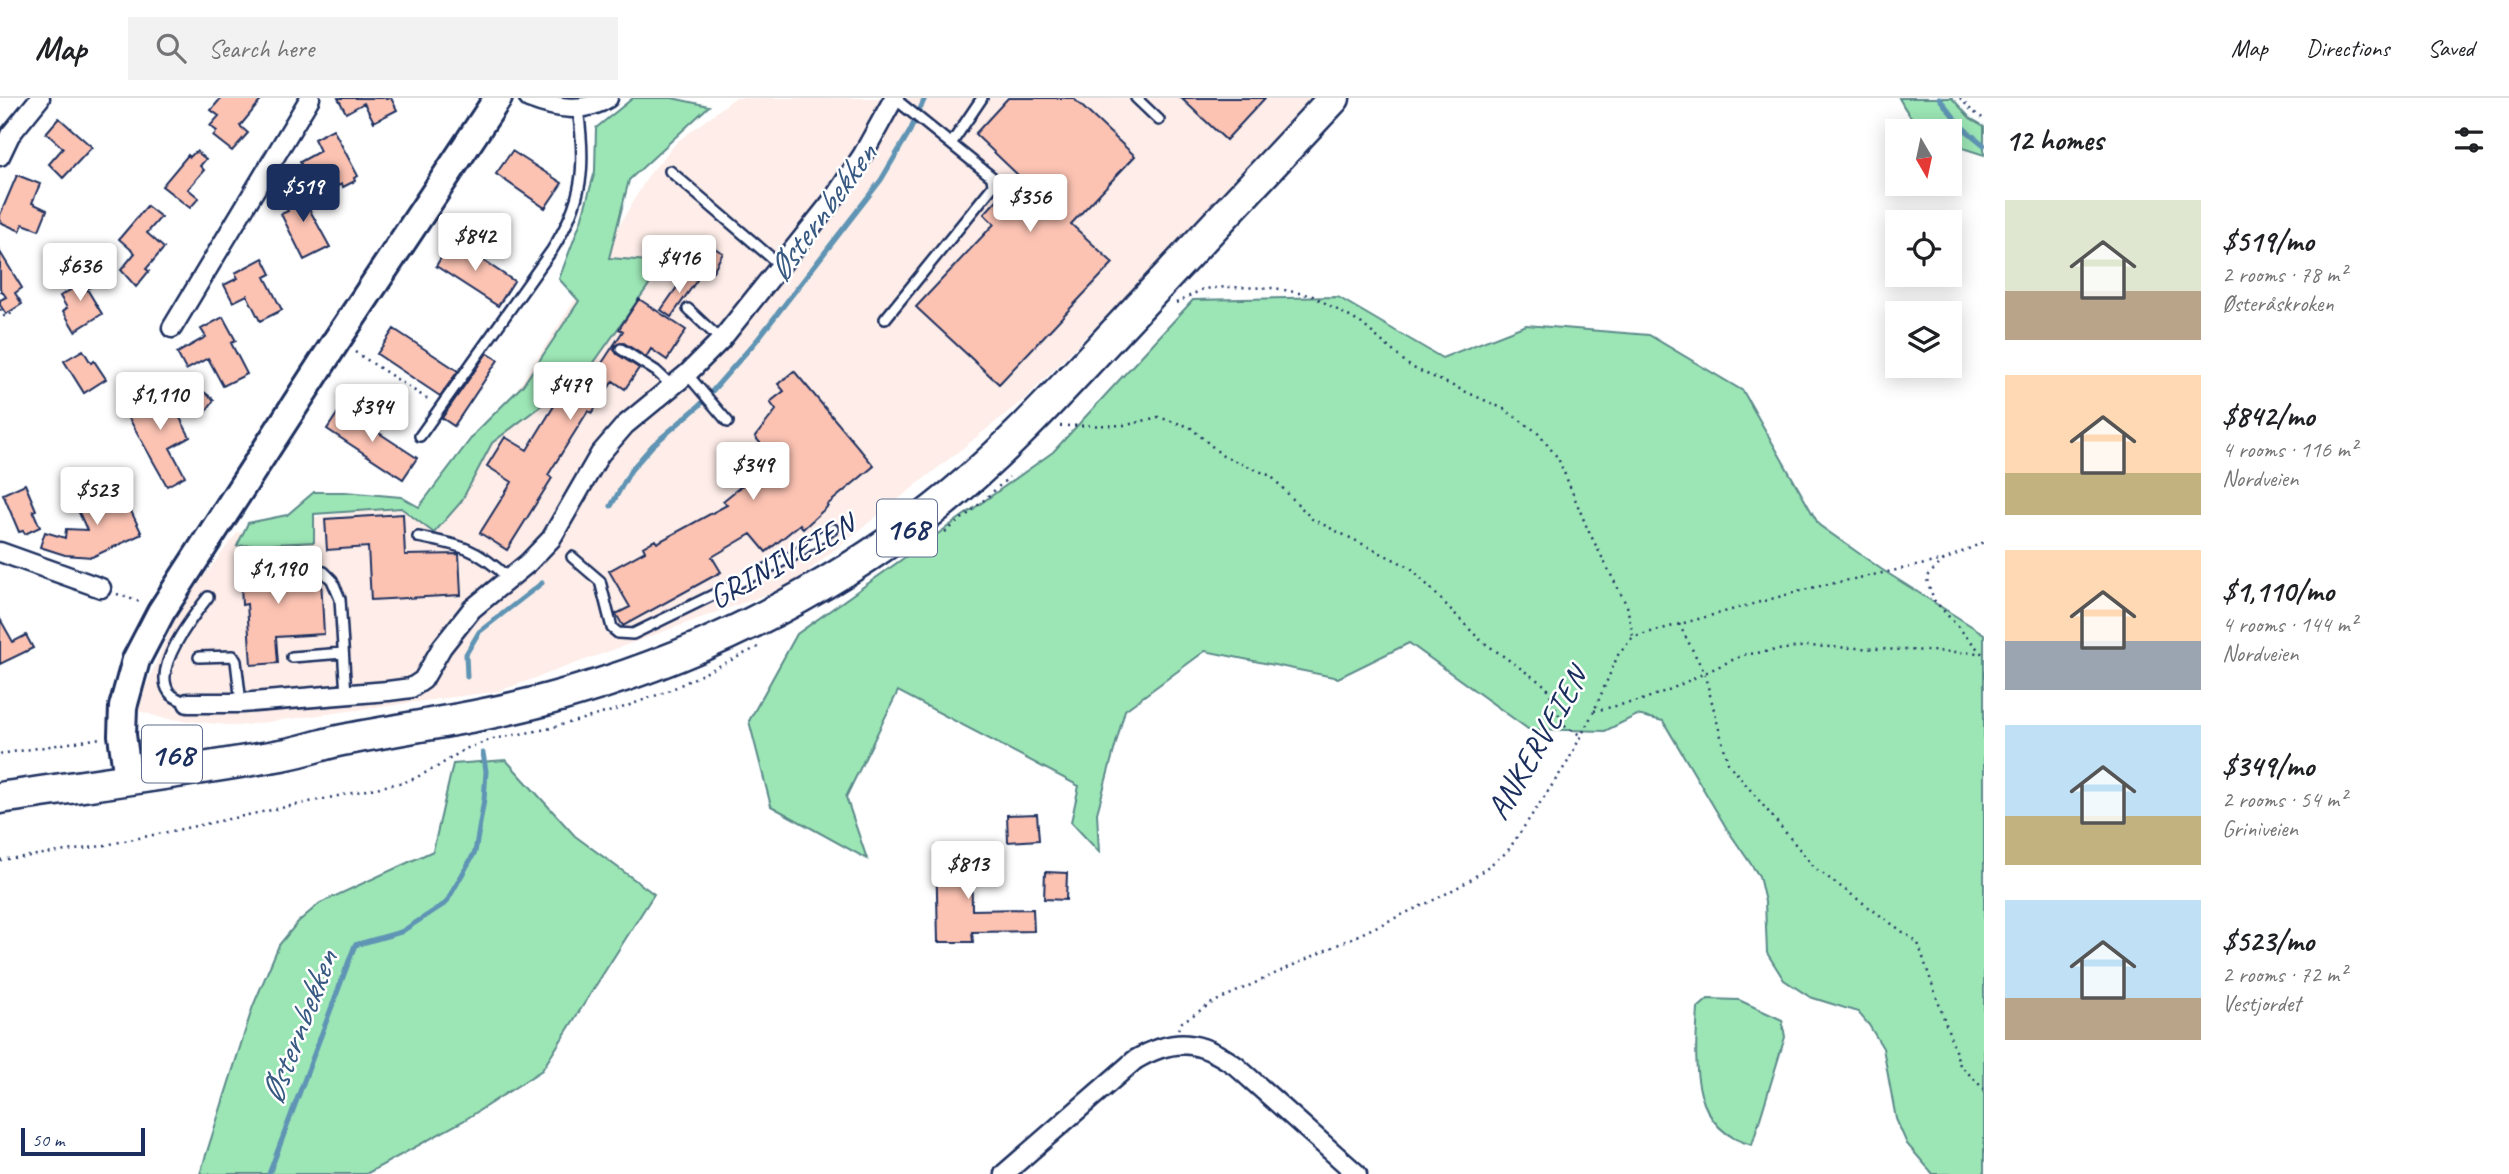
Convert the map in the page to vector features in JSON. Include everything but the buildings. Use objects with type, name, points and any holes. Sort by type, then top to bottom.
[{"type":"main road","points":[[125,758],[123,707],[136,660],[162,612],[337,340],[498,98]]},
{"type":"main road","name":"GRINIVEIEN","points":[[0,778],[125,758],[292,753],[345,739],[501,711],[594,686],[699,647],[790,603],[850,567],[934,509],[1006,446],[1334,98]]},
{"type":"main road","name":"GRINIVEIEN","points":[[0,798],[125,758]]},
{"type":"street","points":[[0,156],[10,135],[40,98]]},
{"type":"street","points":[[172,328],[310,98]]},
{"type":"street","points":[[529,98],[560,108],[578,109],[601,103],[608,98]]},
{"type":"street","points":[[188,703],[241,703],[346,695],[411,688],[423,680],[442,647],[472,609],[528,563],[551,539],[600,454],[625,425],[687,374],[721,340],[832,201],[899,102]]},
{"type":"street","points":[[0,552],[101,588]]},
{"type":"street","points":[[1004,1174],[1122,1070],[1149,1052],[1172,1045],[1191,1044],[1224,1058],[1257,1083],[1357,1174]]},
{"type":"lane","points":[[951,145],[982,98]]},
{"type":"lane","points":[[1136,98],[1159,120]]},
{"type":"lane","points":[[885,319],[993,186],[992,177],[899,102]]},
{"type":"lane","points":[[420,436],[552,250],[568,222],[582,178],[583,145],[578,109]]},
{"type":"lane","points":[[670,171],[781,266]]},
{"type":"lane","points":[[688,309],[721,340]]},
{"type":"lane","points":[[621,349],[656,370],[672,386]]},
{"type":"lane","points":[[687,374],[728,422]]},
{"type":"lane","points":[[572,557],[600,581],[612,628],[618,633],[633,634],[793,556],[833,529]]},
{"type":"lane","points":[[418,537],[471,550],[490,561],[508,579]]},
{"type":"lane","points":[[296,567],[324,572],[336,588],[340,600],[346,695]]},
{"type":"lane","points":[[188,703],[172,696],[167,690],[164,677],[181,632],[208,597]]},
{"type":"lane","points":[[292,657],[343,653]]},
{"type":"lane","points":[[199,657],[233,656],[236,660],[241,703]]},
{"type":"path","points":[[1960,98],[1984,119]]},
{"type":"path","points":[[1203,289],[1275,288],[1313,296],[1362,324],[1411,366],[1504,409],[1537,432],[1558,458],[1588,530],[1627,606],[1633,637],[1811,588],[1944,560],[1984,542]]},
{"type":"path","points":[[0,309],[4,316],[13,313]]},
{"type":"path","points":[[337,340],[440,408]]},
{"type":"path","points":[[1060,426],[1127,425],[1158,417],[1190,427],[1223,456],[1270,477],[1312,519],[1411,568],[1479,639],[1547,687],[1563,725],[1581,736]]},
{"type":"path","points":[[1944,560],[1926,577],[1934,600],[1982,655]]},
{"type":"path","points":[[101,588],[162,612]]},
{"type":"path","points":[[1679,624],[1704,672],[1728,763],[1815,867],[1919,943],[1960,1065],[1984,1089]]},
{"type":"path","name":"ANKERVEIEN","points":[[1172,1045],[1182,1022],[1212,1003],[1438,898],[1469,881],[1507,852],[1567,762],[1594,712],[1618,655],[1633,637]]},
{"type":"path","points":[[1594,712],[1642,700],[1671,689],[1743,654],[1805,646],[1982,655]]},
{"type":"path","points":[[0,754],[125,758]]},
{"type":"shaded area","points":[[735,98],[1314,98],[1027,397],[789,586],[499,691],[237,726],[162,718],[136,710],[179,609],[237,533],[321,516],[405,505],[432,508],[487,435],[588,280],[648,176],[677,142]]},
{"type":"green space","points":[[633,98],[672,98],[709,106],[629,180],[609,258],[665,262],[590,368],[492,443],[461,502],[434,533],[401,508],[314,514],[314,542],[237,546],[248,523],[287,515],[314,492],[401,497],[419,507],[476,432],[523,385],[579,301],[559,279],[581,221],[595,171],[596,128]]},
{"type":"green space","points":[[1899,98],[1952,98],[1970,118],[1984,126],[1984,155],[1962,148],[1962,119],[1913,119]]},
{"type":"green space","points":[[1338,297],[1442,358],[1526,325],[1649,335],[1743,391],[1819,525],[1881,569],[1984,634],[1984,1174],[1933,1174],[1907,1144],[1896,1119],[1883,1048],[1869,1025],[1858,1012],[1810,997],[1784,980],[1767,953],[1765,902],[1759,876],[1727,829],[1663,721],[1637,715],[1605,731],[1528,729],[1409,643],[1338,678],[1205,651],[1125,710],[1097,813],[1099,852],[1071,822],[1079,786],[898,691],[846,797],[867,859],[771,806],[749,721],[797,634],[1053,452],[1193,300]]},
{"type":"green space","points":[[506,760],[575,836],[654,894],[542,1070],[463,1121],[366,1174],[200,1174],[253,1006],[279,945],[298,922],[320,903],[433,851],[453,764]]},
{"type":"green space","points":[[1708,999],[1739,1000],[1782,1020],[1785,1037],[1752,1145],[1731,1136],[1716,1124],[1706,1108],[1700,1090],[1696,1049],[1698,1008]]},
{"type":"waterway","name":"Østernbekken","points":[[611,506],[631,470],[653,445],[700,405],[757,340],[881,180],[910,131],[925,98]]},
{"type":"waterway","name":"Østernbekken","points":[[1939,98],[1962,127],[1984,145]]},
{"type":"waterway","name":"Østernbekken","points":[[467,677],[466,654],[479,632],[542,583]]},
{"type":"waterway","name":"Østernbekken","points":[[269,1174],[355,945],[401,932],[446,903],[475,852],[484,800],[486,771],[483,753]]}]
